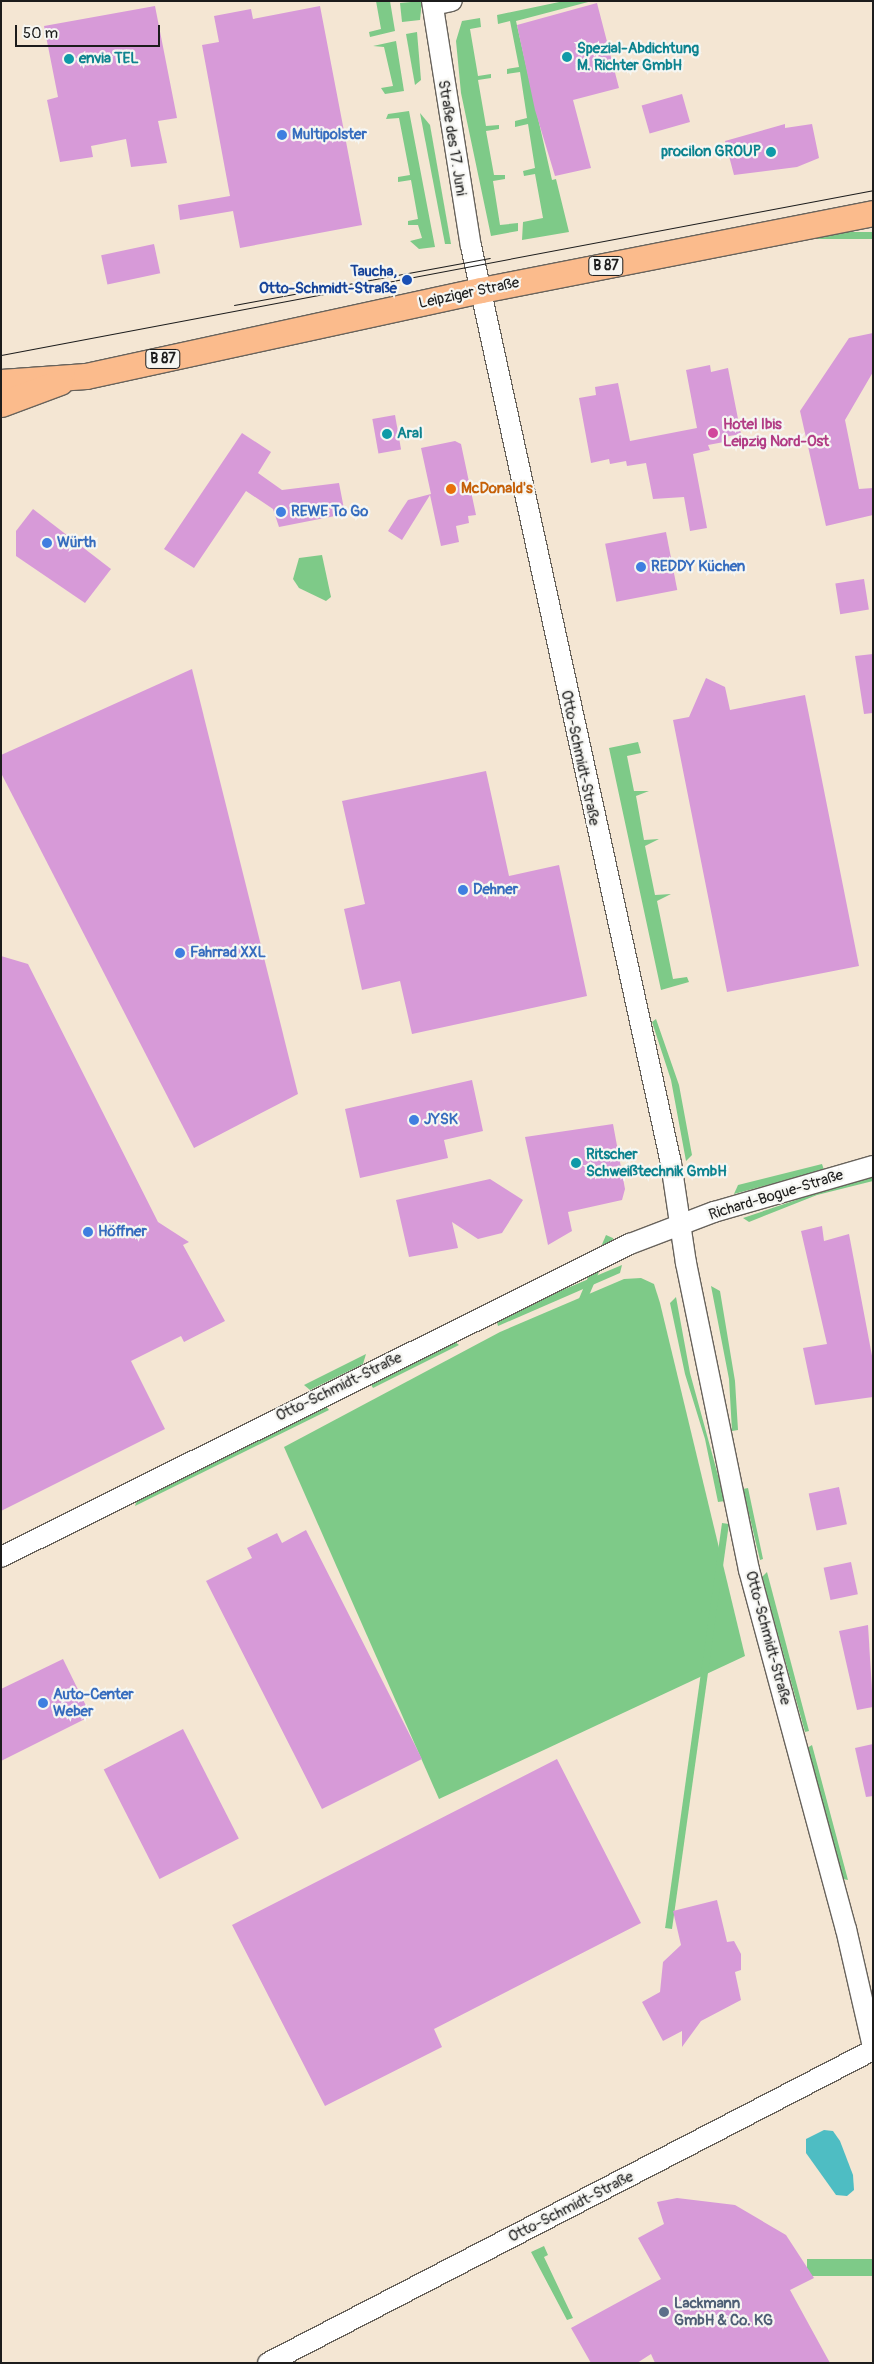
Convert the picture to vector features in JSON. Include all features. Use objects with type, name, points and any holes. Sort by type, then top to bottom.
[{"type":"main road","name":"Leipziger Straße","points":[[1,382],[67,378],[481,290],[873,213]]},
{"type":"main road","name":"Leipziger Straße","points":[[1,404],[67,378]]},
{"type":"street","name":"Straße des 17. Juni","points":[[439,2],[462,197],[481,290]]},
{"type":"street","name":"Otto-Schmidt-Straße","points":[[268,2363],[873,2049],[846,1929],[750,1570],[680,1225],[671,1163],[481,290]]},
{"type":"street","name":"Richard-Bogue-Straße","points":[[680,1225],[873,1166]]},
{"type":"street","name":"Otto-Schmidt-Straße","points":[[1,1558],[630,1244],[680,1225]]},
{"type":"green space","points":[[376,1],[390,1],[395,31],[370,37],[369,32],[381,29]]},
{"type":"green space","points":[[422,1],[420,20],[402,22],[400,3]]},
{"type":"green space","points":[[564,1],[592,1],[516,21],[552,180],[556,179],[569,232],[522,240],[523,222],[543,218],[535,174],[524,176],[523,171],[535,168],[528,124],[515,127],[515,121],[527,118],[520,72],[507,74],[507,69],[519,67],[510,21],[498,24],[497,15]]},
{"type":"green space","points":[[480,18],[481,27],[470,29],[478,76],[491,74],[491,78],[478,80],[486,126],[499,125],[499,129],[486,131],[494,175],[505,175],[505,179],[493,181],[500,225],[518,223],[518,231],[491,236],[461,93],[456,41],[462,21]]},
{"type":"green space","points":[[417,32],[421,80],[415,85],[406,34]]},
{"type":"green space","points":[[396,41],[404,91],[385,94],[381,88],[393,86],[384,47],[373,46]]},
{"type":"green space","points":[[409,111],[435,247],[419,249],[410,241],[422,238],[418,225],[408,225],[408,221],[418,219],[411,180],[398,182],[398,177],[410,175],[399,118],[386,119],[388,114]]},
{"type":"green space","points":[[420,113],[430,125],[451,244],[445,244]]},
{"type":"green space","points":[[752,232],[873,232],[873,239],[752,239]]},
{"type":"green space","points":[[322,555],[331,597],[326,601],[299,588],[293,579],[299,558]]},
{"type":"green space","points":[[638,742],[641,753],[627,756],[634,791],[649,791],[636,796],[644,840],[659,839],[645,846],[655,895],[671,894],[657,901],[673,979],[687,977],[689,982],[661,990],[609,748]]},
{"type":"green space","points":[[656,1019],[679,1085],[692,1155],[686,1161],[671,1080],[652,1022]]},
{"type":"green space","points":[[822,1164],[824,1170],[734,1194],[738,1185]]},
{"type":"green space","points":[[873,1174],[873,1181],[817,1195],[749,1222],[743,1218]]},
{"type":"green space","points":[[606,1235],[613,1238],[548,1393],[540,1390]]},
{"type":"green space","points":[[622,1265],[620,1273],[498,1326],[496,1318]]},
{"type":"green space","points":[[641,1278],[654,1284],[660,1303],[745,1656],[439,1799],[284,1447],[500,1332],[624,1279]]},
{"type":"green space","points":[[711,1286],[720,1291],[735,1381],[738,1430],[732,1431],[729,1379]]},
{"type":"green space","points":[[676,1297],[690,1373],[725,1501],[718,1502],[705,1439],[685,1374],[670,1303]]},
{"type":"green space","points":[[455,1342],[459,1345],[373,1388],[370,1383]]},
{"type":"green space","points":[[366,1354],[363,1364],[310,1390],[304,1385]]},
{"type":"green space","points":[[325,1405],[329,1410],[135,1506],[137,1500]]},
{"type":"green space","points":[[748,1488],[763,1559],[760,1560],[743,1489]]},
{"type":"green space","points":[[722,1523],[729,1524],[672,1929],[665,1928]]},
{"type":"green space","points":[[767,1572],[809,1731],[805,1732],[762,1577]]},
{"type":"green space","points":[[812,1745],[848,1880],[843,1879],[807,1748]]},
{"type":"green space","points":[[544,2246],[548,2255],[544,2257],[573,2318],[567,2320],[531,2252]]},
{"type":"green space","points":[[807,2259],[873,2259],[873,2276],[807,2276]]},
{"type":"water","points":[[824,2130],[833,2131],[840,2141],[853,2175],[854,2190],[847,2196],[836,2195],[806,2153],[806,2139]]},
{"type":"building","name":"Spezial-Abdichtung M. Richter GmbH","points":[[597,3],[619,88],[573,100],[591,168],[555,176],[535,110],[517,25]]},
{"type":"building","points":[[155,6],[177,118],[158,121],[167,163],[131,167],[126,139],[91,146],[93,157],[60,162],[47,100],[58,97],[44,26]]},
{"type":"building","name":"Multipolster","points":[[320,6],[362,225],[240,248],[233,211],[180,220],[178,205],[230,196],[202,45],[219,42],[214,16],[251,9],[253,19]]},
{"type":"building","points":[[682,94],[690,122],[650,133],[642,106]]},
{"type":"building","name":"procilon GROUP","points":[[785,124],[785,128],[812,124],[819,158],[797,167],[734,175],[725,141]]},
{"type":"building","points":[[154,244],[160,273],[107,285],[101,255]]},
{"type":"building","points":[[873,333],[873,372],[845,420],[859,489],[873,488],[873,515],[826,526],[800,411],[849,338]]},
{"type":"building","name":"Hotel Ibis Leipzig Nord-Ost","points":[[710,365],[711,372],[728,368],[741,434],[724,437],[724,442],[708,445],[710,450],[693,454],[707,528],[690,531],[684,497],[653,499],[646,463],[627,466],[626,461],[610,464],[609,459],[591,463],[579,398],[596,395],[595,387],[618,383],[630,441],[697,428],[686,370]]},
{"type":"building","name":"Aral","points":[[395,415],[401,449],[378,453],[372,419]]},
{"type":"building","points":[[242,433],[271,452],[258,473],[282,490],[339,483],[345,514],[279,527],[273,509],[246,491],[194,568],[164,549]]},
{"type":"building","name":"McDonald's","points":[[455,441],[461,444],[476,515],[468,516],[469,523],[456,526],[459,542],[441,546],[430,495],[402,540],[388,531],[408,500],[431,494],[421,448]]},
{"type":"building","name":"Würth","points":[[33,509],[111,569],[85,603],[16,556],[16,531]]},
{"type":"building","name":"REDDY Küchen","points":[[666,532],[677,590],[616,602],[605,544]]},
{"type":"building","points":[[864,579],[869,610],[840,614],[835,584]]},
{"type":"building","points":[[873,654],[873,713],[864,714],[855,656]]},
{"type":"building","name":"Fahrrad XXL","points":[[192,669],[298,1094],[194,1148],[1,773],[1,755]]},
{"type":"building","points":[[706,678],[725,687],[730,710],[805,695],[859,966],[727,992],[673,720],[689,717]]},
{"type":"building","name":"Dehner","points":[[486,771],[509,876],[559,865],[587,996],[412,1034],[400,981],[362,990],[344,909],[365,904],[342,801]]},
{"type":"building","name":"Höffner","points":[[1,956],[28,964],[158,1222],[189,1242],[183,1245],[225,1321],[184,1342],[181,1336],[131,1361],[165,1429],[1,1511]]},
{"type":"building","name":"JYSK","points":[[472,1080],[483,1131],[444,1140],[448,1158],[360,1178],[345,1109]]},
{"type":"building","name":"Ritscher Schweißtechnik GmbH","points":[[613,1124],[625,1189],[622,1200],[568,1212],[572,1231],[548,1245],[525,1137]]},
{"type":"building","points":[[490,1179],[523,1200],[502,1233],[478,1239],[452,1222],[458,1248],[409,1257],[396,1200]]},
{"type":"building","points":[[822,1226],[824,1241],[849,1234],[873,1361],[873,1397],[815,1405],[803,1348],[827,1344],[801,1231]]},
{"type":"building","points":[[839,1487],[847,1524],[817,1531],[809,1493]]},
{"type":"building","points":[[306,1530],[422,1759],[322,1809],[206,1581],[252,1558],[247,1548],[277,1533],[282,1543]]},
{"type":"building","points":[[851,1562],[858,1594],[830,1600],[824,1568]]},
{"type":"building","points":[[868,1625],[873,1707],[857,1710],[839,1631]]},
{"type":"building","name":"Auto-Center Weber","points":[[63,1659],[91,1716],[1,1761],[1,1689]]},
{"type":"building","points":[[183,1729],[239,1839],[160,1879],[104,1769]]},
{"type":"building","points":[[873,1744],[873,1796],[866,1797],[855,1748]]},
{"type":"building","points":[[557,1759],[641,1923],[434,2029],[442,2047],[325,2106],[232,1925]]},
{"type":"building","points":[[717,1900],[727,1942],[734,1941],[741,1954],[741,1970],[735,1972],[741,2000],[701,2021],[682,2047],[682,2031],[663,2041],[642,2002],[660,1992],[663,1962],[681,1945],[673,1911]]},
{"type":"building","points":[[677,2198],[735,2205],[786,2235],[814,2278],[790,2290],[830,2363],[655,2363],[651,2354],[637,2363],[591,2363],[571,2328],[661,2279],[638,2238],[664,2224],[657,2202]]},
{"type":"tram line","points":[[1,355],[873,190]]},
{"type":"tram line","points":[[234,305],[490,258]]},
{"type":"place","name":"Spezial-Abdichtung M. Richter GmbH","points":[[567,57]]},
{"type":"place","name":"envia TEL","points":[[69,59]]},
{"type":"place","name":"Multipolster","points":[[282,135]]},
{"type":"place","name":"procilon GROUP","points":[[771,152]]},
{"type":"place","name":"Taucha, Otto-Schmidt-Straße","points":[[407,280]]},
{"type":"place","name":"Hotel Ibis Leipzig Nord-Ost","points":[[713,433]]},
{"type":"place","name":"Aral","points":[[387,434]]},
{"type":"place","name":"McDonald's","points":[[451,489]]},
{"type":"place","name":"REWE To Go","points":[[281,512]]},
{"type":"place","name":"Würth","points":[[47,543]]},
{"type":"place","name":"REDDY Küchen","points":[[641,567]]},
{"type":"place","name":"Dehner","points":[[463,890]]},
{"type":"place","name":"Fahrrad XXL","points":[[180,953]]},
{"type":"place","name":"JYSK","points":[[414,1120]]},
{"type":"place","name":"Ritscher Schweißtechnik GmbH","points":[[576,1163]]},
{"type":"place","name":"Höffner","points":[[88,1232]]},
{"type":"place","name":"Auto-Center Weber","points":[[43,1703]]},
{"type":"place","name":"Lackmann GmbH & Co. KG","points":[[664,2312]]}]
